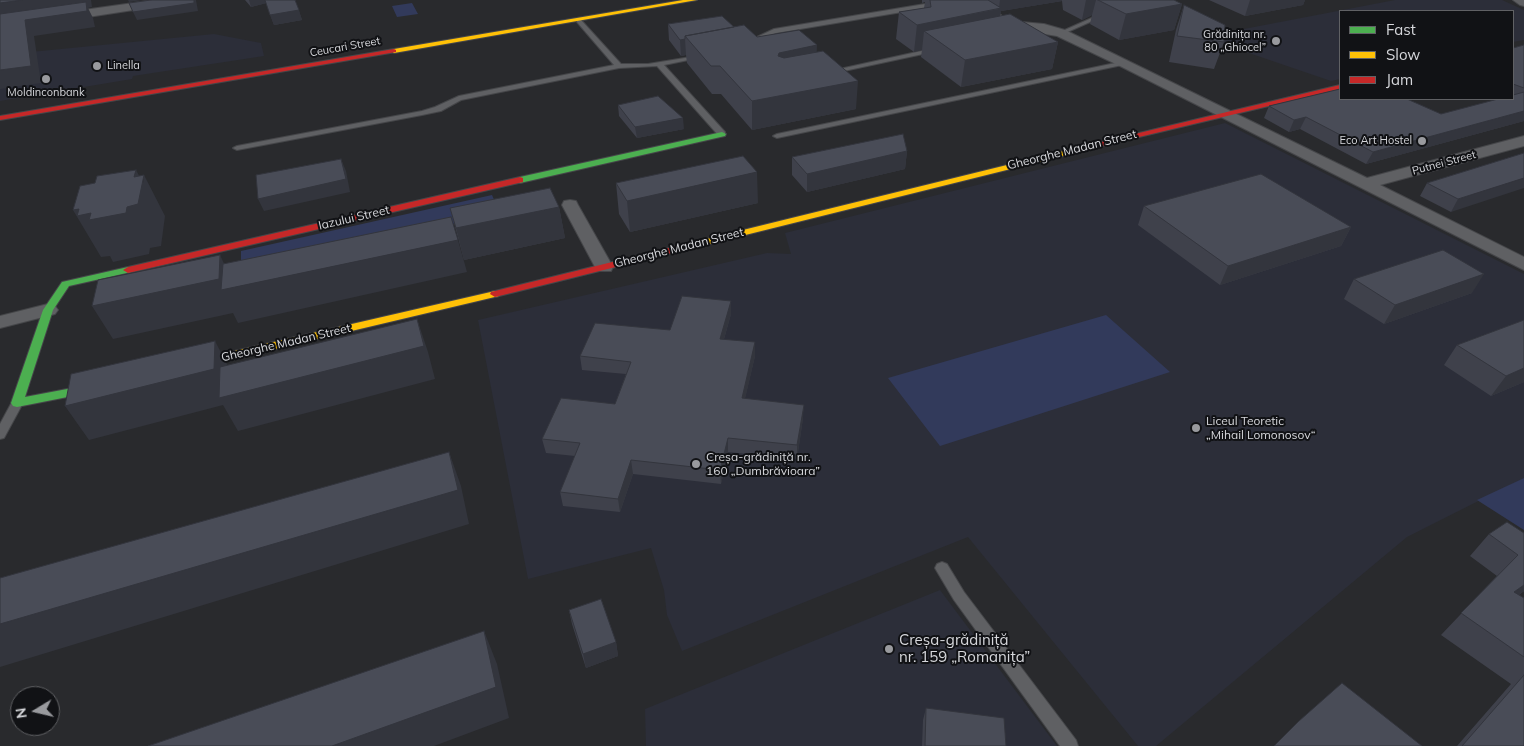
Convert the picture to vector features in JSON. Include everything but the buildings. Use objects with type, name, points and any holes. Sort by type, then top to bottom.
[{"type":"street","points":[[47,19],[180,0]]},
{"type":"street","name":"Ceucari Street","points":[[0,118],[694,0]]},
{"type":"street","points":[[970,0],[1007,24],[1044,28],[1061,33],[1125,63],[1524,264]]},
{"type":"street","points":[[1518,0],[1524,3]]},
{"type":"street","name":"Gheorghe Madan Street","points":[[175,369],[604,267],[1223,113],[1339,87]]},
{"type":"street","name":"Iazului Street","points":[[17,403],[48,310],[66,284],[722,134]]},
{"type":"street","name":"Putnei Street","points":[[1364,184],[1524,141]]},
{"type":"street","points":[[570,205],[604,267]]},
{"type":"street","points":[[0,322],[48,310]]},
{"type":"street","points":[[17,403],[116,383]]},
{"type":"lane","points":[[746,47],[774,31],[926,6],[947,0]]},
{"type":"lane","points":[[1061,33],[1114,9]]},
{"type":"lane","points":[[579,20],[619,66]]},
{"type":"lane","points":[[1015,34],[1044,28]]},
{"type":"lane","points":[[820,74],[947,48]]},
{"type":"lane","points":[[236,148],[422,113],[438,109],[459,98],[619,66],[659,64],[713,54]]},
{"type":"lane","points":[[777,136],[1125,63]]},
{"type":"lane","points":[[659,64],[722,134]]},
{"type":"lane","points":[[0,435],[17,403]]},
{"type":"lane","points":[[942,568],[959,596],[1070,746]]},
{"type":"shaded area","name":"Grădinița nr. 80 „Ghiocel”","points":[[1395,0],[1502,0],[1524,10],[1524,40],[1514,42],[1514,10],[1343,10]]},
{"type":"shaded area","points":[[412,3],[418,14],[397,17],[392,6]]},
{"type":"shaded area","name":"Grădinița nr. 80 „Ghiocel”","points":[[1339,11],[1339,79],[1331,81],[1202,37]]},
{"type":"shaded area","points":[[214,34],[261,43],[264,56],[133,76],[132,79],[0,101],[0,55]]},
{"type":"shaded area","name":"Liceul Teoretic „Mihail Lomonosov“","points":[[1225,123],[1524,274],[1524,478],[1407,537],[1156,746],[1138,746],[968,537],[682,651],[667,615],[664,590],[651,548],[528,579],[478,320],[767,253],[791,254],[785,233]]},
{"type":"shaded area","points":[[492,195],[500,213],[241,272],[241,251]]},
{"type":"shaded area","points":[[1106,315],[1170,372],[940,446],[888,378]]},
{"type":"shaded area","points":[[1524,478],[1524,530],[1477,500]]},
{"type":"shaded area","name":"Creșa-grădiniță nr. 159 „Romanița”","points":[[940,590],[1057,746],[646,746],[645,709]]},
{"type":"traffic: fast","points":[[520,180],[722,134]]},
{"type":"traffic: fast","points":[[104,386],[17,403],[48,310],[66,284],[128,270]]},
{"type":"traffic: slow","points":[[394,51],[694,0]]},
{"type":"traffic: slow","points":[[685,247],[1072,151]]},
{"type":"traffic: slow","points":[[187,366],[495,294]]},
{"type":"traffic: jam","points":[[0,118],[394,51]]},
{"type":"traffic: jam","points":[[1072,151],[1339,87]]},
{"type":"traffic: jam","points":[[128,270],[520,180]]},
{"type":"traffic: jam","points":[[495,294],[685,247]]},
{"type":"place","name":"Grădinița nr. 80 „Ghiocel”","points":[[1276,41]]},
{"type":"place","name":"Linella","points":[[97,66]]},
{"type":"place","name":"Moldinconbank","points":[[46,79]]},
{"type":"place","name":"Eco Art Hostel","points":[[1422,141]]},
{"type":"place","name":"Liceul Teoretic „Mihail Lomonosov“","points":[[1196,428]]},
{"type":"place","name":"Creșa-grădiniță nr. 160 „Dumbrăvioara”","points":[[696,464]]},
{"type":"place","name":"Creșa-grădiniță nr. 159 „Romanița”","points":[[889,649]]}]
